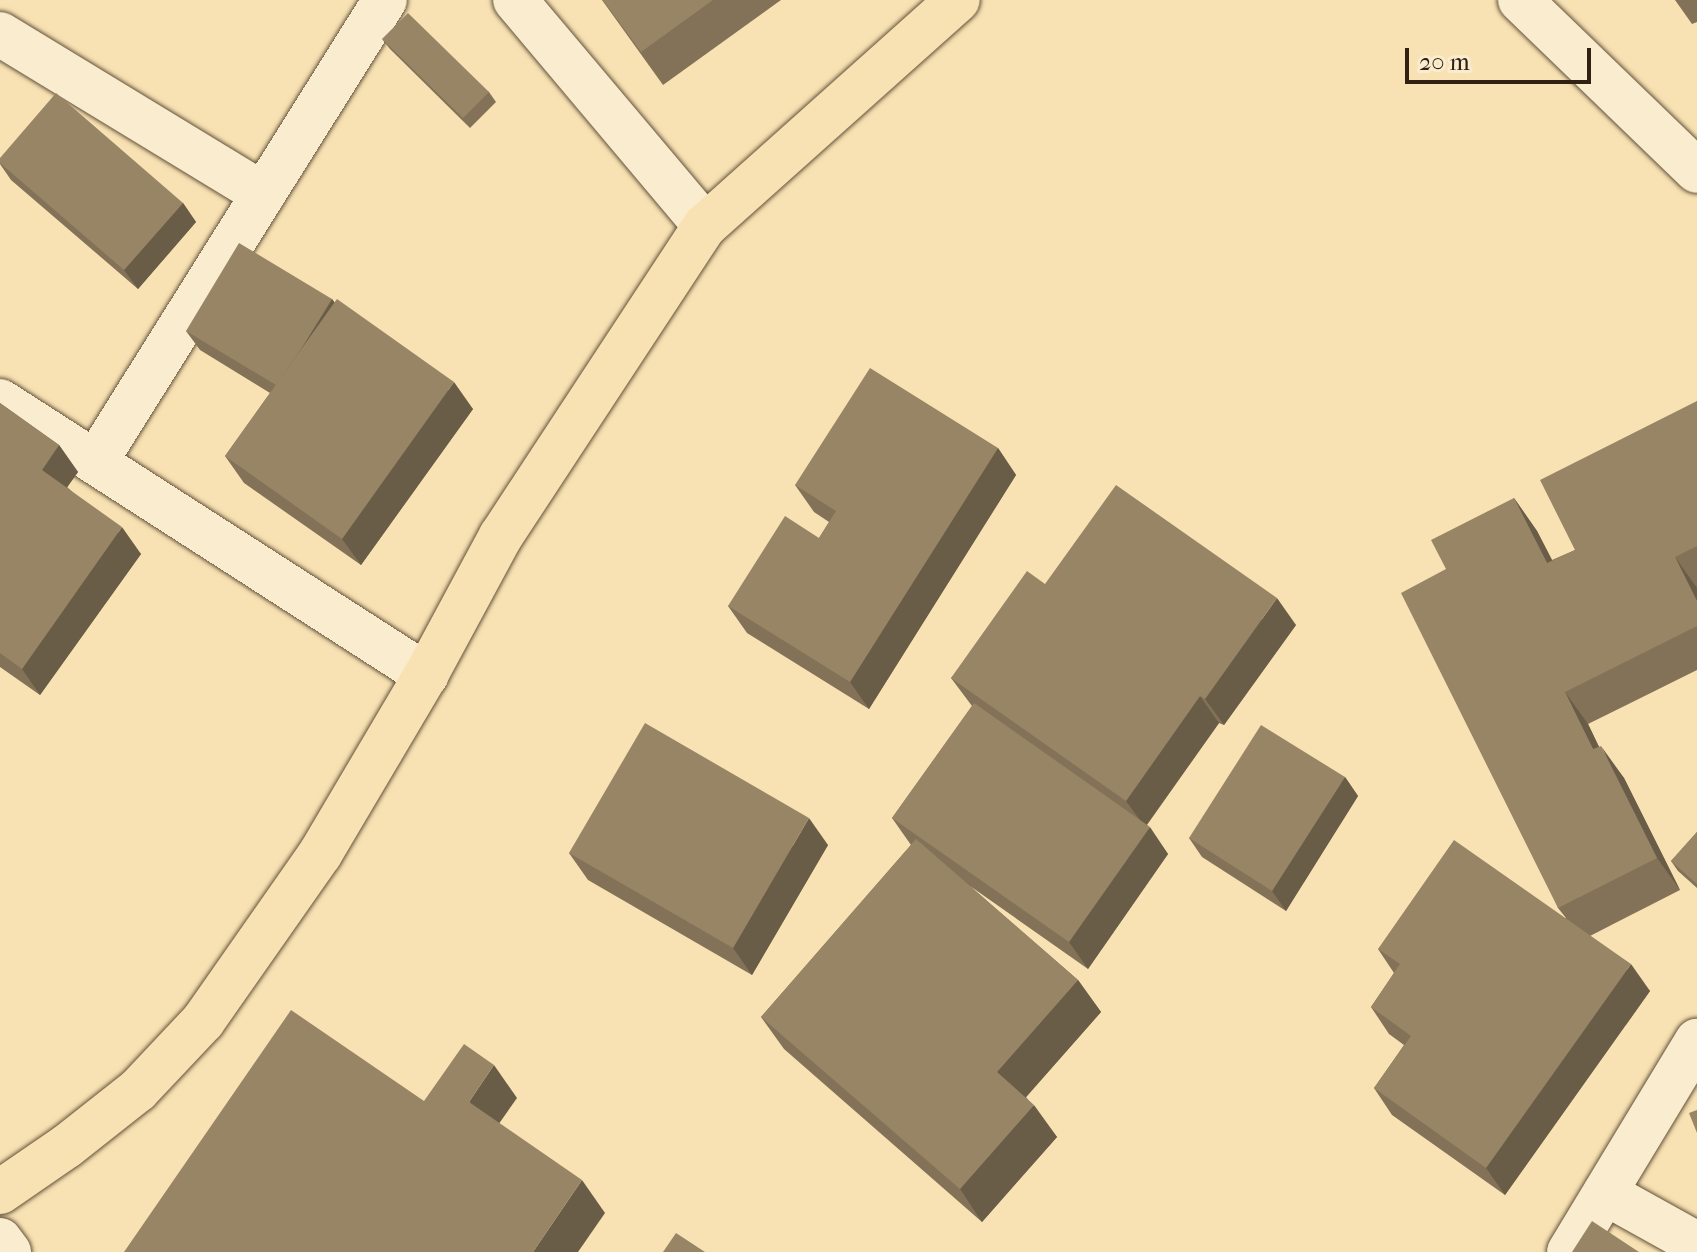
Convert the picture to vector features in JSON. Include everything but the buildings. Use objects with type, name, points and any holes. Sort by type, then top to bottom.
[{"type":"main road","points":[[0,1192],[67,1146],[138,1090],[203,1021],[320,854],[426,675],[501,536],[705,226],[958,0]]},
{"type":"street","points":[[0,25],[16,0]]},
{"type":"street","points":[[96,461],[385,0]]},
{"type":"street","points":[[515,0],[705,226]]},
{"type":"street","points":[[1520,0],[1697,171]]},
{"type":"street","points":[[0,34],[263,194]]},
{"type":"street","points":[[0,401],[426,675]]},
{"type":"street","points":[[1569,1252],[1697,1041]]},
{"type":"street","points":[[1605,1193],[1697,1244]]},
{"type":"street","points":[[0,1240],[9,1252]]}]
